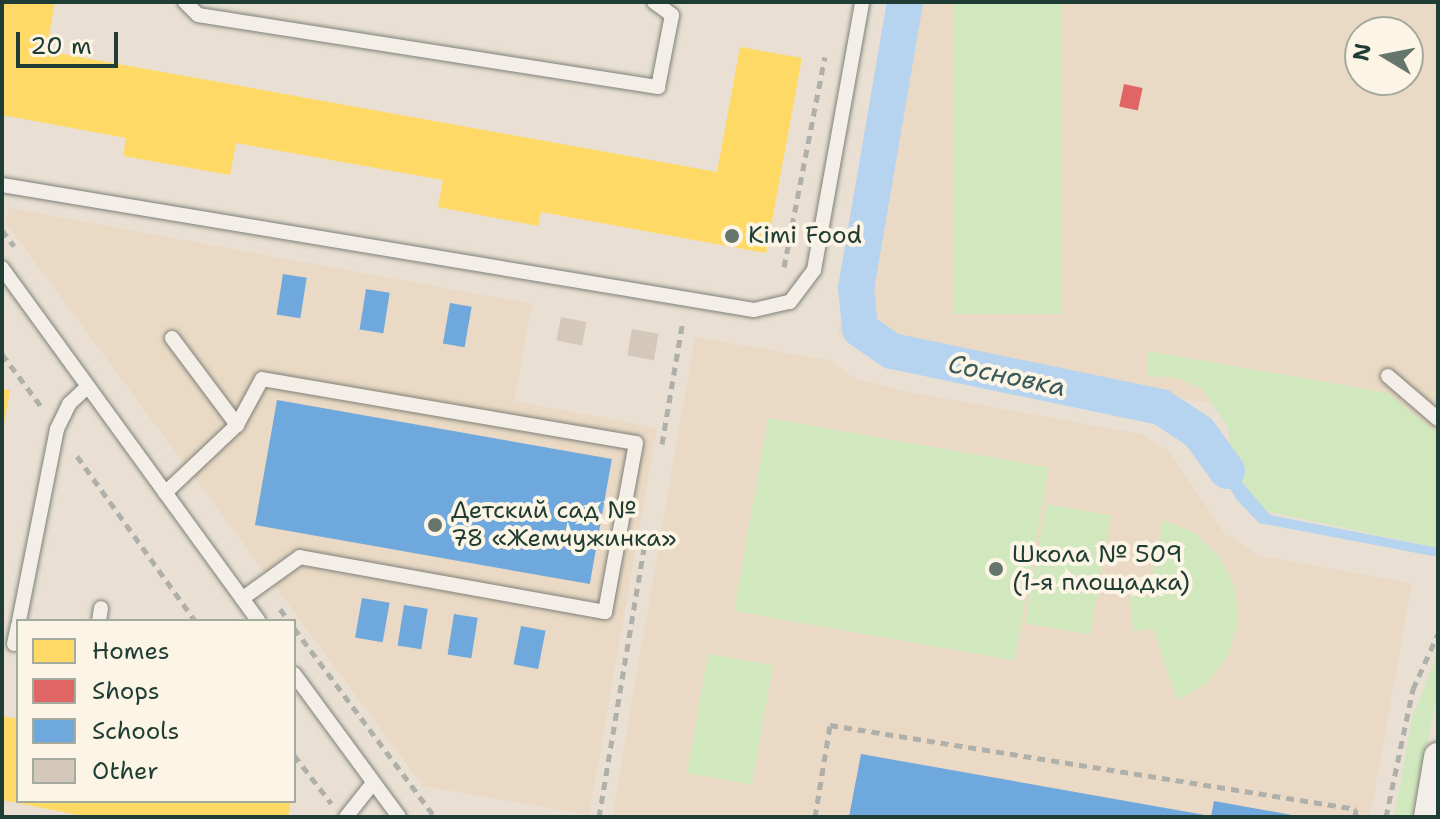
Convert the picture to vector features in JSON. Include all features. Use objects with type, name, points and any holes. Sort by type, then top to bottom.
[{"type":"street","points":[[1428,817],[1438,757]]},
{"type":"lane","points":[[185,2],[198,15],[658,87],[672,15],[654,2]]},
{"type":"lane","points":[[2,185],[754,310],[790,302],[814,270],[862,2]]},
{"type":"lane","points":[[2,268],[257,619]]},
{"type":"lane","points":[[172,338],[237,425]]},
{"type":"lane","points":[[1388,376],[1438,419]]},
{"type":"lane","points":[[165,493],[237,425],[262,379],[636,443],[605,612],[300,557],[243,598]]},
{"type":"lane","points":[[19,619],[57,429],[69,404],[87,387]]},
{"type":"lane","points":[[296,677],[399,817]]},
{"type":"lane","points":[[344,817],[373,783]]},
{"type":"path","points":[[781,282],[826,50]]},
{"type":"path","points":[[661,449],[687,299]]},
{"type":"path","points":[[2,354],[194,619]]},
{"type":"path","points":[[599,817],[648,526]]},
{"type":"path","points":[[296,631],[435,817]]},
{"type":"path","points":[[1386,817],[1413,689],[1438,634]]},
{"type":"path","points":[[815,817],[830,725],[1356,809],[1355,817]]},
{"type":"path","points":[[296,757],[344,817]]},
{"type":"shaded area","points":[[909,2],[1438,2],[1438,446],[838,334]]},
{"type":"shaded area","name":"Детский сад № 78 «Жемчужинка»","points":[[9,208],[532,304],[514,401],[657,428],[589,815],[423,786],[6,223]]},
{"type":"shaded area","name":"Школа № 509 (1-я площадка)","points":[[695,337],[828,360],[857,379],[903,391],[1141,434],[1168,450],[1225,534],[1260,556],[1412,583],[1370,817],[612,817]]},
{"type":"green space","points":[[954,2],[1061,2],[1061,314],[954,314]]},
{"type":"green space","points":[[1148,351],[1388,393],[1438,433],[1438,548],[1261,510],[1233,467],[1228,427],[1203,390],[1178,378],[1147,376]]},
{"type":"green space","points":[[768,418],[1049,467],[1015,661],[734,611]]},
{"type":"green space","points":[[1046,504],[1111,515],[1090,635],[1025,623]]},
{"type":"green space","points":[[1163,520],[1195,533],[1220,557],[1235,588],[1238,623],[1228,656],[1207,683],[1177,701],[1153,629],[1133,631],[1130,597],[1149,595]]},
{"type":"green space","points":[[1438,652],[1438,693],[1411,817],[1394,817],[1412,719]]},
{"type":"green space","points":[[708,654],[773,665],[752,785],[687,773]]},
{"type":"water","points":[[1199,432],[1270,515],[1438,548],[1438,557],[1259,523],[1236,499]]},
{"type":"building: Homes","points":[[2,2],[55,2],[46,51],[717,172],[740,47],[802,58],[766,253],[541,212],[538,226],[438,207],[443,180],[236,143],[230,175],[123,156],[126,138],[2,115]]},
{"type":"building: Homes","points":[[2,389],[10,390],[4,424],[2,424]]},
{"type":"building: Homes","points":[[2,716],[16,719],[16,803],[2,800]]},
{"type":"building: Homes","points":[[17,803],[291,803],[288,817],[88,817]]},
{"type":"building: Shops","points":[[1124,84],[1143,88],[1138,110],[1119,106]]},
{"type":"building: Schools","points":[[283,274],[307,278],[300,318],[277,314]]},
{"type":"building: Schools","points":[[366,289],[390,293],[383,333],[360,329]]},
{"type":"building: Schools","points":[[450,303],[472,307],[465,347],[443,343]]},
{"type":"building: Schools","points":[[277,400],[612,459],[590,584],[255,525]]},
{"type":"building: Schools","points":[[362,598],[390,603],[383,642],[355,637]]},
{"type":"building: Schools","points":[[404,605],[428,609],[421,649],[398,645]]},
{"type":"building: Schools","points":[[454,614],[478,618],[471,658],[448,654]]},
{"type":"building: Schools","points":[[521,626],[546,631],[538,669],[514,664]]},
{"type":"building: Schools","points":[[861,754],[1205,815],[1205,817],[849,817]]},
{"type":"building: Schools","points":[[1214,801],[1292,815],[1211,817]]},
{"type":"building: Other","points":[[561,317],[587,322],[582,346],[556,341]]},
{"type":"building: Other","points":[[632,329],[659,334],[654,360],[627,356]]},
{"type":"waterway","name":"Сосновка","points":[[905,2],[856,288],[860,329],[892,351],[1161,407],[1199,432],[1227,471]]},
{"type":"place","name":"Kimi Food","points":[[732,236]]},
{"type":"place","name":"Детский сад № 78 «Жемчужинка»","points":[[435,525]]},
{"type":"place","name":"Школа № 509 (1-я площадка)","points":[[996,569]]}]
